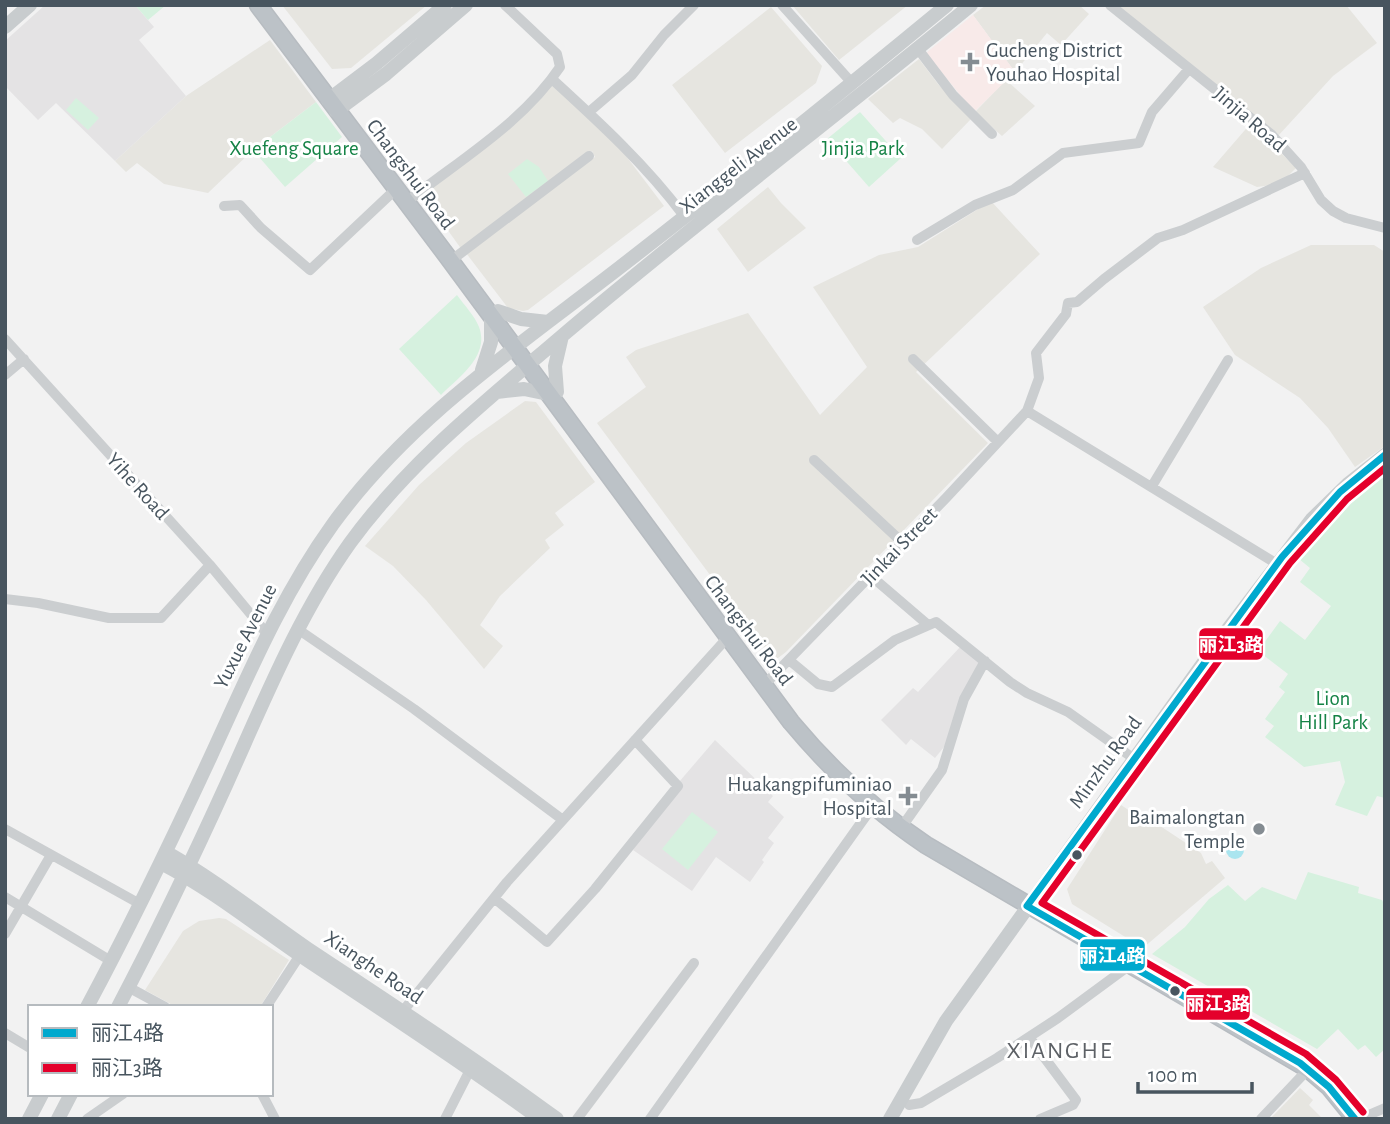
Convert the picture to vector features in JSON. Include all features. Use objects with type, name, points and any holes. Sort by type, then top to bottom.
[{"type":"highway","name":"Changshui Road","points":[[258,5],[413,197],[728,637],[808,741],[843,779],[873,806],[919,840],[1215,1003],[1311,1066],[1361,1118]]},
{"type":"highway","name":"Changshui Road","points":[[268,5],[396,189],[495,314]]},
{"type":"highway","name":"Changshui Road","points":[[552,393],[770,679],[831,755],[867,790],[906,821],[1130,965],[1311,1066]]},
{"type":"main road","points":[[5,27],[30,5]]},
{"type":"main road","points":[[336,103],[377,63],[445,5]]},
{"type":"main road","points":[[336,103],[403,60],[466,5]]},
{"type":"main road","name":"Xianggeli Avenue","points":[[517,345],[684,216],[947,5]]},
{"type":"main road","name":"Xianggeli Avenue","points":[[530,363],[628,280],[971,5]]},
{"type":"main road","points":[[481,372],[491,342],[495,314],[548,322]]},
{"type":"main road","points":[[496,392],[524,389],[552,393],[562,336]]},
{"type":"main road","name":"Yuxue Avenue","points":[[88,1005],[163,858],[268,635],[305,565],[360,489],[414,431],[481,372],[517,345]]},
{"type":"main road","points":[[119,1005],[187,870],[257,714],[327,578],[380,505],[432,449],[530,363]]},
{"type":"main road","name":"Minzhu Road","points":[[901,1119],[954,1026],[1133,758],[1277,564],[1324,506],[1385,455]]},
{"type":"main road","name":"Minzhu Road","points":[[890,1119],[946,1021],[1304,543],[1342,502],[1385,466]]},
{"type":"main road","name":"Xianghe Road","points":[[163,858],[187,870],[402,1011],[482,1064],[557,1119]]},
{"type":"main road","name":"Xianghe Road","points":[[187,870],[300,955],[471,1068],[540,1119]]},
{"type":"main road","points":[[29,1119],[41,1096]]},
{"type":"main road","points":[[58,1119],[70,1096]]},
{"type":"street","points":[[413,197],[514,117],[552,79],[560,67],[557,54],[505,5]]},
{"type":"street","points":[[589,112],[632,75],[664,35],[694,5]]},
{"type":"street","points":[[782,5],[852,83]]},
{"type":"street","name":"Jinjia Road","points":[[1110,5],[1266,129],[1288,151],[1321,200],[1333,211],[1346,218],[1385,228]]},
{"type":"street","points":[[918,49],[953,95],[992,134]]},
{"type":"street","points":[[917,240],[975,205],[1013,190],[1063,153],[1139,143],[1152,113],[1189,68]]},
{"type":"street","points":[[552,79],[621,142],[684,216]]},
{"type":"street","points":[[457,256],[589,156]]},
{"type":"street","points":[[1277,564],[1027,411],[1038,378],[1036,353],[1066,314],[1068,303],[1077,302],[1158,238],[1183,230],[1305,173]]},
{"type":"street","points":[[224,206],[240,205],[261,228],[310,270],[396,189]]},
{"type":"street","name":"Yihe Road","points":[[5,339],[210,565],[268,635]]},
{"type":"street","points":[[5,375],[24,359]]},
{"type":"street","points":[[913,359],[998,442]]},
{"type":"street","points":[[1152,486],[1228,360]]},
{"type":"street","name":"Jinkai Street","points":[[770,679],[1027,411]]},
{"type":"street","points":[[814,460],[902,543]]},
{"type":"street","points":[[5,599],[108,618],[162,618],[210,565]]},
{"type":"street","points":[[871,576],[927,624]]},
{"type":"street","points":[[789,660],[818,684],[832,687],[895,640],[936,622],[1019,688],[1068,712],[1133,758]]},
{"type":"street","points":[[299,630],[414,709],[563,820]]},
{"type":"street","points":[[402,1011],[494,898],[728,637]]},
{"type":"street","points":[[906,821],[942,770],[964,699],[985,661]]},
{"type":"street","points":[[494,898],[547,942],[587,898],[678,786],[635,740]]},
{"type":"street","points":[[650,1119],[873,806]]},
{"type":"street","points":[[5,829],[140,904]]},
{"type":"street","points":[[5,934],[51,855]]},
{"type":"street","points":[[5,897],[111,961]]},
{"type":"street","points":[[267,1005],[300,955]]},
{"type":"street","points":[[578,1119],[694,963]]},
{"type":"street","points":[[909,1105],[921,1103],[1029,1037],[1130,965]]},
{"type":"street","points":[[128,987],[161,1005]]},
{"type":"street","points":[[5,1034],[28,1047]]},
{"type":"street","points":[[1029,1037],[1076,1100],[1073,1105],[1040,1119]]},
{"type":"street","points":[[1261,1119],[1311,1066]]},
{"type":"street","points":[[445,1119],[471,1068]]},
{"type":"street","points":[[87,1119],[120,1096]]},
{"type":"street","points":[[263,1096],[275,1119]]},
{"type":"street","points":[[1361,1118],[1385,1108]]},
{"type":"shaded area","points":[[45,5],[135,5],[154,27],[139,40],[186,96],[115,161],[56,103],[38,120],[5,86],[5,41]]},
{"type":"shaded area","points":[[282,5],[427,5],[351,68],[332,69]]},
{"type":"shaded area","points":[[792,5],[908,5],[839,60]]},
{"type":"shaded area","points":[[986,5],[1079,5],[1089,14],[1061,45],[1047,33],[1015,72],[973,15]]},
{"type":"shaded area","points":[[1116,5],[1346,5],[1377,43],[1333,76],[1278,136]]},
{"type":"shaded area","points":[[771,7],[822,66],[816,83],[725,153],[672,85]]},
{"type":"shaded area","name":"Gucheng District Youhao Hospital","points":[[973,15],[1015,72],[974,112],[926,53]]},
{"type":"shaded area","points":[[270,40],[316,102],[253,150],[208,193],[164,184],[137,163],[126,172],[115,161],[186,96]]},
{"type":"shaded area","points":[[919,59],[971,119],[942,149],[922,129],[900,118],[893,123],[868,99]]},
{"type":"shaded area","points":[[1006,80],[1035,106],[1002,136],[975,112]]},
{"type":"shaded area","points":[[553,84],[623,152],[664,206],[528,310],[523,311],[508,308],[466,253],[595,157],[592,151],[462,250],[422,194]]},
{"type":"shaded area","points":[[1251,123],[1296,168],[1280,184],[1257,187],[1213,167]]},
{"type":"shaded area","points":[[768,187],[806,228],[748,272],[717,229]]},
{"type":"shaded area","points":[[991,201],[1040,254],[916,372],[988,443],[786,652],[774,661],[597,423],[646,387],[626,357],[636,350],[748,313],[820,415],[867,367],[813,287],[879,255],[918,247]]},
{"type":"shaded area","points":[[1311,245],[1374,245],[1385,252],[1385,446],[1355,467],[1328,428],[1300,398],[1235,355],[1203,307],[1261,268]]},
{"type":"shaded area","points":[[525,401],[536,402],[595,482],[555,513],[564,525],[545,540],[550,548],[500,596],[480,625],[503,646],[484,669],[426,600],[393,566],[365,546],[419,485],[466,443]]},
{"type":"shaded area","points":[[961,646],[981,663],[948,742],[935,758],[911,739],[906,745],[881,720],[913,688],[918,692]]},
{"type":"shaded area","points":[[715,740],[773,796],[768,802],[784,817],[768,838],[774,843],[750,882],[716,857],[692,891],[633,850],[679,782]]},
{"type":"shaded area","points":[[1121,805],[1139,817],[1142,814],[1201,853],[1206,864],[1212,861],[1225,878],[1143,948],[1072,904],[1067,889]]},
{"type":"shaded area","points":[[226,919],[289,960],[261,1005],[172,1005],[145,990],[183,931],[199,921]]},
{"type":"shaded area","points":[[1300,1088],[1313,1100],[1309,1105],[1323,1119],[1270,1119]]},
{"type":"green space","points":[[135,5],[166,5],[148,20]]},
{"type":"green space","points":[[76,98],[99,118],[88,130],[66,110]]},
{"type":"green space","name":"Xuefeng Square","points":[[316,102],[342,137],[285,187],[253,150]]},
{"type":"green space","name":"Jinjia Park","points":[[860,112],[901,158],[869,187],[827,139]]},
{"type":"green space","points":[[527,159],[539,167],[548,181],[526,197],[508,174]]},
{"type":"green space","points":[[457,295],[479,327],[480,347],[471,365],[441,395],[399,349]]},
{"type":"green space","name":"Lion Hill Park","points":[[1385,472],[1385,798],[1377,796],[1367,816],[1335,805],[1345,782],[1340,761],[1304,767],[1265,737],[1274,726],[1265,719],[1285,692],[1279,687],[1288,674],[1258,651],[1280,621],[1305,640],[1331,606],[1300,582],[1310,568],[1299,559],[1336,513]]},
{"type":"green space","points":[[692,812],[718,832],[688,870],[662,849]]},
{"type":"green space","points":[[1308,872],[1359,887],[1358,893],[1382,900],[1385,906],[1385,1049],[1376,1057],[1365,1045],[1358,1050],[1338,1029],[1317,1049],[1152,954],[1185,927],[1209,899],[1228,885],[1245,901],[1262,887],[1296,900]]},
{"type":"water","points":[[1235,841],[1241,844],[1244,850],[1241,856],[1235,859],[1229,856],[1226,850],[1229,844]]},
{"type":"transit line","name":"丽江4路","points":[[1355,1119],[1329,1087],[1300,1063],[1027,906],[1282,557],[1340,492],[1385,455]]},
{"type":"transit line","name":"丽江3路","points":[[1363,1112],[1336,1080],[1306,1054],[1042,903],[1290,563],[1347,499],[1385,468]]},
{"type":"place","name":"Gucheng District Youhao Hospital","points":[[970,62]]},
{"type":"place","name":"Huakangpifuminiao Hospital","points":[[908,796]]},
{"type":"place","name":"Baimalongtan Temple","points":[[1259,829]]},
{"type":"district","name":"XIANGHE","points":[[1060,1050]]}]
